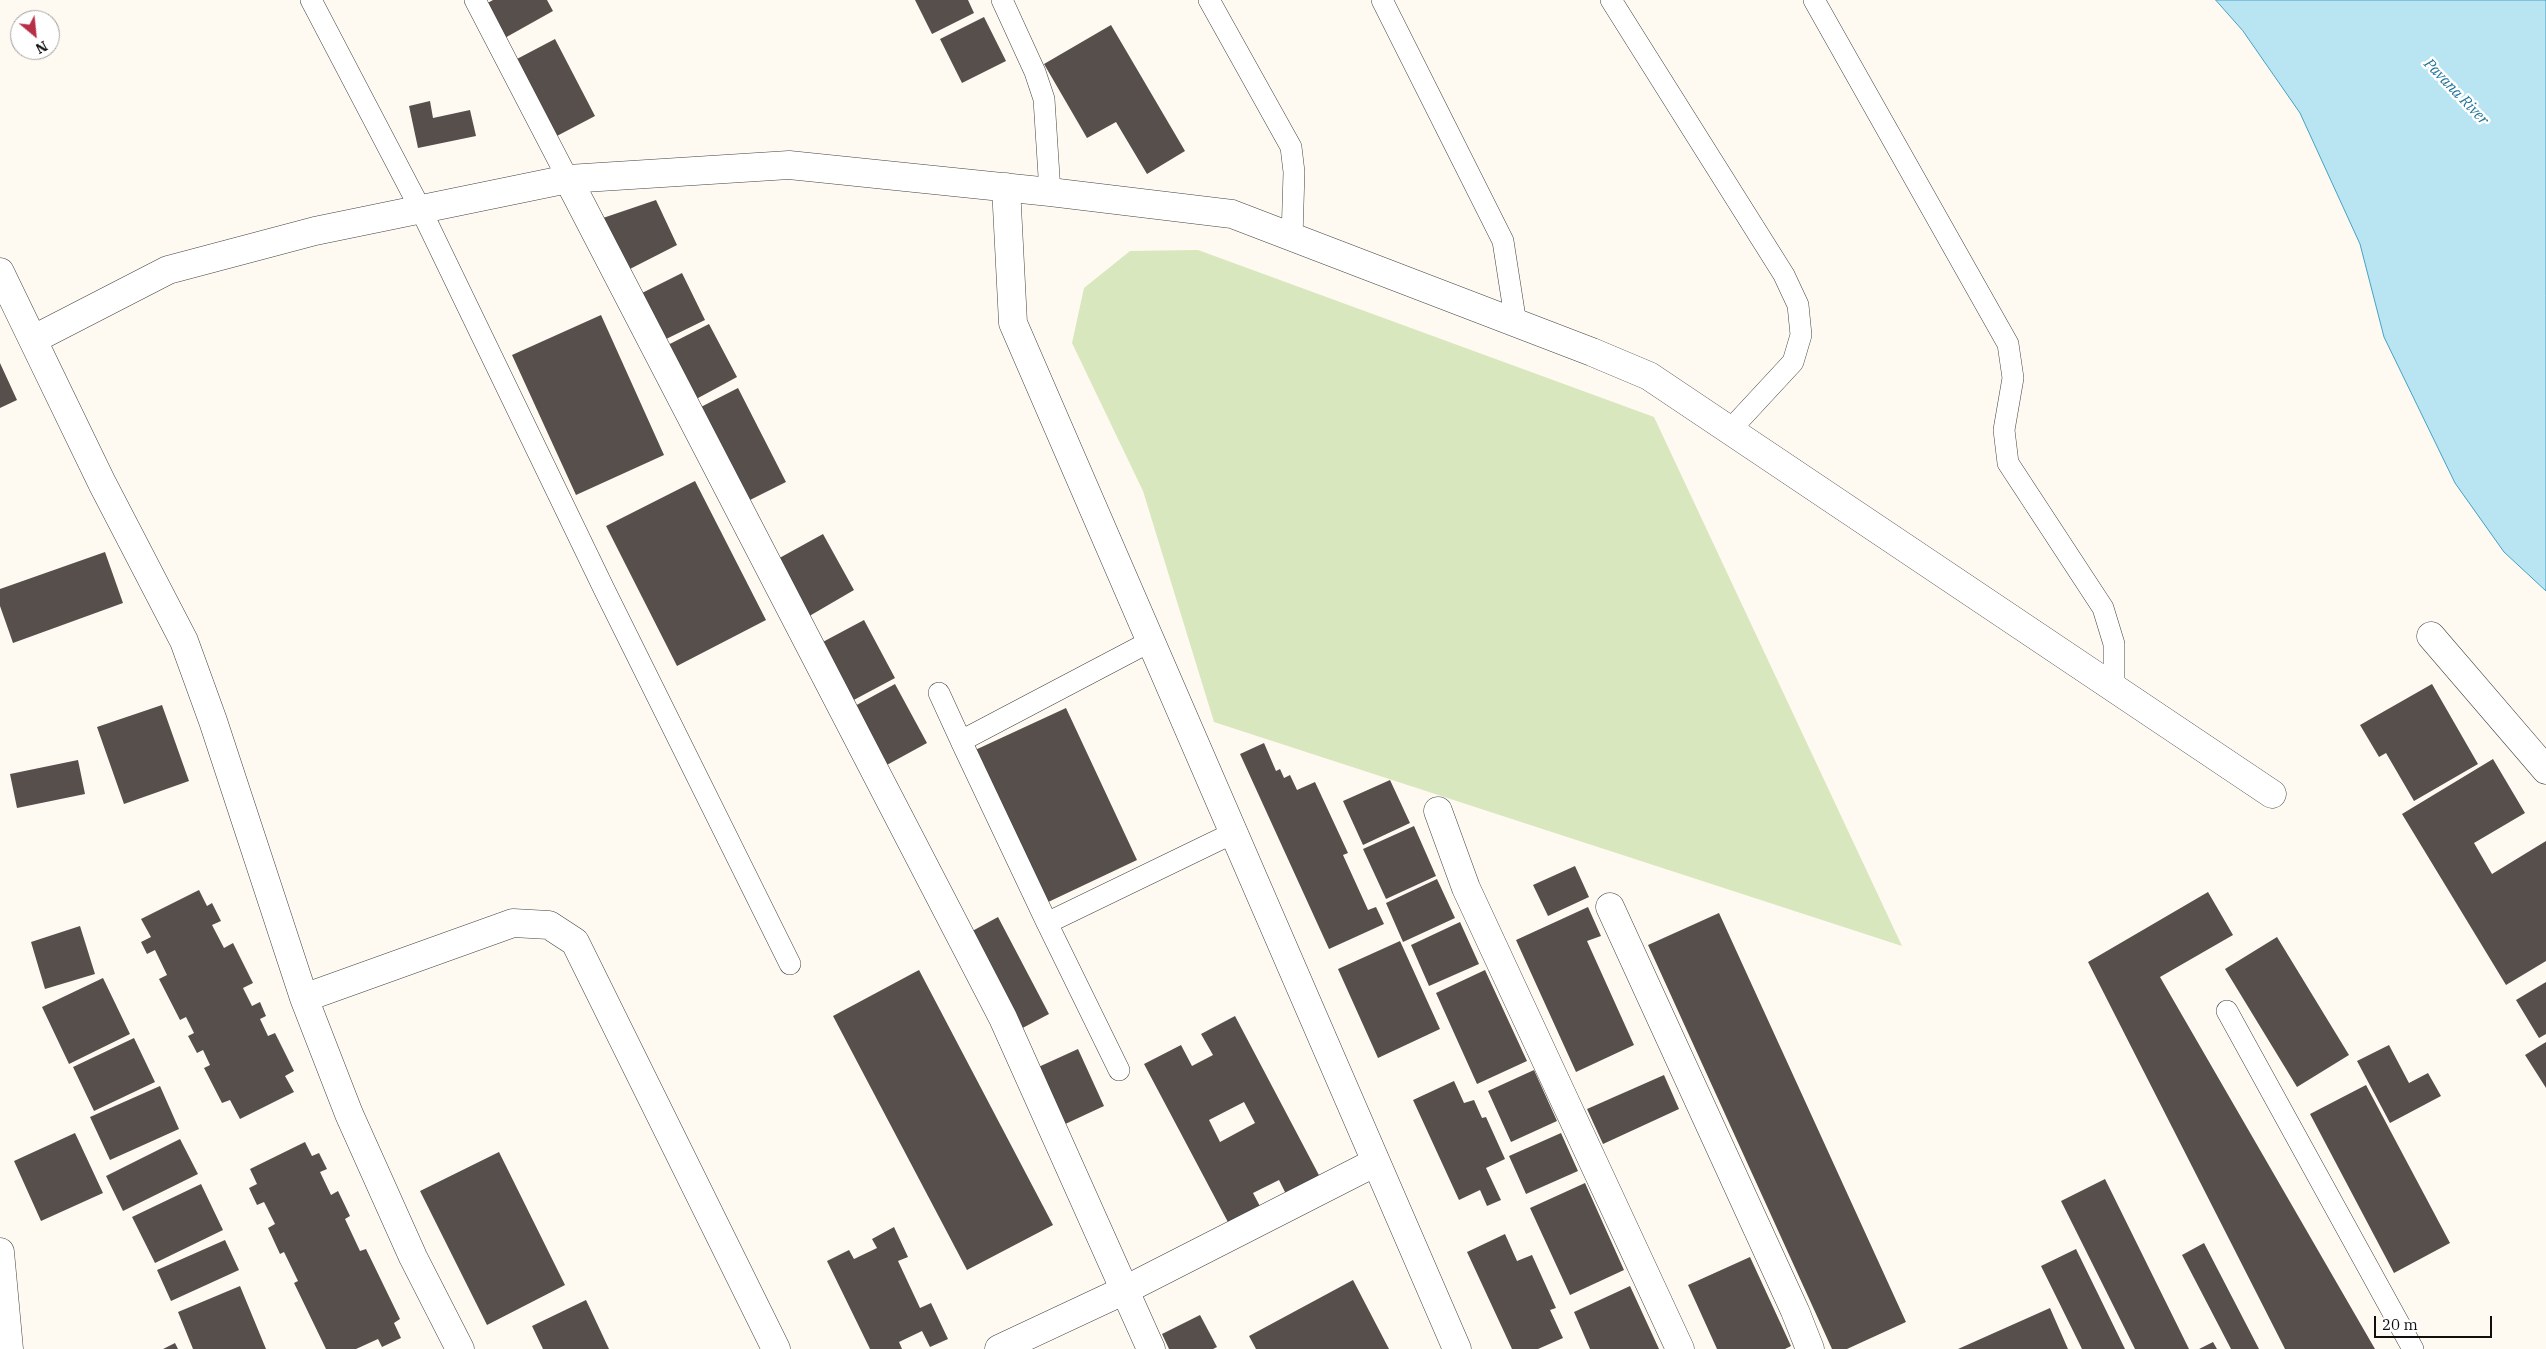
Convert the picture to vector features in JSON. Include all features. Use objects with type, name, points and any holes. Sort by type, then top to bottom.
[{"type":"street","points":[[34,339],[168,270],[315,231],[568,179],[789,165],[1006,187],[1232,214],[1649,376],[2272,794]]},
{"type":"street","points":[[568,179],[1003,1018],[1151,1349]]},
{"type":"street","points":[[1006,187],[1013,323],[1456,1349]]},
{"type":"street","points":[[0,272],[102,483],[184,641],[214,721],[304,998],[349,1114],[413,1257],[460,1349]]},
{"type":"street","points":[[2431,636],[2546,770]]},
{"type":"street","points":[[1438,811],[1466,888],[1680,1349]]},
{"type":"street","points":[[1610,907],[1795,1311],[1810,1349]]},
{"type":"street","points":[[304,998],[513,923],[548,925],[575,942],[776,1349]]},
{"type":"street","points":[[999,1349],[1125,1290],[1376,1162]]},
{"type":"street","points":[[0,1252],[10,1349]]},
{"type":"lane","points":[[311,0],[421,210],[604,589],[790,964]]},
{"type":"lane","points":[[475,0],[568,179]]},
{"type":"lane","points":[[1002,0],[1035,72],[1044,98],[1050,192]]},
{"type":"lane","points":[[1209,0],[1291,147],[1294,172],[1292,238]]},
{"type":"lane","points":[[1382,0],[1503,241],[1516,324]]},
{"type":"lane","points":[[1611,0],[1784,275],[1798,305],[1801,335],[1793,362],[1730,430]]},
{"type":"lane","points":[[1814,0],[2008,344],[2013,378],[2004,430],[2008,462],[2103,608],[2114,644],[2114,688]]},
{"type":"lane","points":[[961,741],[1151,641]]},
{"type":"lane","points":[[939,693],[1119,1070]]},
{"type":"lane","points":[[1047,922],[1233,833]]},
{"type":"lane","points":[[2227,1011],[2412,1349]]},
{"type":"green space","points":[[1198,250],[1654,417],[1902,946],[1214,722],[1143,491],[1072,343],[1084,288],[1130,251]]},
{"type":"water","name":"Pavana River","points":[[2216,0],[2546,0],[2546,591],[2504,552],[2455,483],[2384,337],[2360,244],[2300,113],[2243,31]]},
{"type":"building","points":[[493,0],[547,0],[553,11],[503,39],[484,5]]},
{"type":"building","points":[[915,0],[968,0],[974,13],[932,34]]},
{"type":"building","points":[[984,17],[1006,61],[962,83],[940,39]]},
{"type":"building","points":[[1111,25],[1185,151],[1147,174],[1116,122],[1087,138],[1044,64]]},
{"type":"building","points":[[555,39],[595,116],[555,137],[515,60]]},
{"type":"building","points":[[430,101],[433,118],[470,110],[476,136],[418,148],[409,106]]},
{"type":"building","points":[[656,200],[677,245],[626,271],[600,219]]},
{"type":"building","points":[[682,273],[705,320],[658,343],[636,296]]},
{"type":"building","points":[[601,315],[664,455],[576,495],[512,355]]},
{"type":"building","points":[[709,324],[737,377],[687,404],[658,350]]},
{"type":"building","points":[[0,363],[17,400],[0,408]]},
{"type":"building","points":[[738,388],[786,482],[742,504],[695,410]]},
{"type":"building","points":[[695,481],[766,620],[677,666],[606,526]]},
{"type":"building","points":[[823,534],[854,590],[806,618],[774,561]]},
{"type":"building","points":[[105,552],[123,603],[13,643],[0,606],[0,589]]},
{"type":"building","points":[[864,620],[895,678],[850,702],[819,644]]},
{"type":"building","points":[[895,684],[927,743],[885,766],[853,707]]},
{"type":"building","points":[[2432,684],[2478,764],[2414,801],[2386,753],[2379,757],[2360,725]]},
{"type":"building","points":[[162,705],[189,781],[124,804],[97,727]]},
{"type":"building","points":[[1066,708],[1137,860],[1044,904],[973,751]]},
{"type":"building","points":[[1264,743],[1276,771],[1280,769],[1284,778],[1290,775],[1297,790],[1315,782],[1348,853],[1343,855],[1368,910],[1376,907],[1384,924],[1329,949],[1240,754]]},
{"type":"building","points":[[2493,759],[2525,813],[2474,843],[2492,874],[2546,841],[2546,961],[2506,985],[2402,814]]},
{"type":"building","points":[[78,760],[85,794],[17,808],[10,774]]},
{"type":"building","points":[[1390,780],[1410,823],[1363,845],[1343,801]]},
{"type":"building","points":[[1414,826],[1436,876],[1386,899],[1363,849]]},
{"type":"building","points":[[1575,866],[1589,897],[1548,916],[1533,885]]},
{"type":"building","points":[[1437,879],[1455,918],[1403,942],[1386,903]]},
{"type":"building","points":[[199,890],[207,906],[212,903],[221,921],[212,925],[224,948],[233,943],[253,983],[243,988],[252,1006],[260,1002],[266,1016],[260,1019],[268,1036],[275,1033],[294,1071],[285,1076],[294,1092],[240,1119],[230,1100],[222,1103],[204,1068],[210,1065],[203,1050],[197,1053],[188,1036],[194,1033],[186,1017],[180,1020],[159,979],[167,975],[155,950],[147,954],[141,942],[151,937],[141,919]]},
{"type":"building","points":[[2208,892],[2233,935],[2160,977],[2375,1349],[2285,1349],[2088,962]]},
{"type":"building","points":[[1588,907],[1601,936],[1587,941],[1634,1045],[1576,1072],[1516,940]]},
{"type":"building","points":[[1719,913],[1906,1322],[1847,1349],[1832,1349],[1648,945]]},
{"type":"building","points":[[998,917],[1049,1014],[1015,1032],[965,935]]},
{"type":"building","points":[[1460,922],[1479,964],[1429,986],[1411,945]]},
{"type":"building","points":[[80,926],[95,974],[45,989],[31,942]]},
{"type":"building","points":[[2277,937],[2349,1055],[2297,1087],[2225,969]]},
{"type":"building","points":[[1400,941],[1440,1029],[1378,1058],[1338,969]]},
{"type":"building","points":[[919,970],[1053,1225],[967,1270],[833,1016]]},
{"type":"building","points":[[1485,970],[1527,1061],[1477,1084],[1436,993]]},
{"type":"building","points":[[103,978],[130,1034],[69,1064],[42,1007]]},
{"type":"building","points":[[2546,982],[2546,1034],[2539,1038],[2516,1000]]},
{"type":"building","points":[[1235,1016],[1321,1179],[1287,1196],[1279,1180],[1253,1193],[1262,1210],[1230,1226],[1144,1064],[1181,1045],[1192,1066],[1213,1055],[1201,1034]],"holes":[[[1244,1102],[1255,1123],[1220,1142],[1209,1120]]]},
{"type":"building","points":[[134,1038],[155,1082],[94,1111],[73,1067]]},
{"type":"building","points":[[2546,1042],[2546,1088],[2525,1055]]},
{"type":"building","points":[[2389,1045],[2409,1083],[2428,1073],[2441,1096],[2390,1123],[2357,1061]]},
{"type":"building","points":[[1078,1049],[1104,1106],[1061,1126],[1034,1069]]},
{"type":"building","points":[[1534,1070],[1557,1121],[1511,1142],[1488,1091]]},
{"type":"building","points":[[1664,1075],[1679,1109],[1603,1144],[1587,1109]]},
{"type":"building","points":[[1454,1081],[1464,1103],[1474,1100],[1482,1118],[1486,1117],[1505,1159],[1486,1168],[1501,1200],[1487,1206],[1480,1190],[1459,1200],[1413,1100]]},
{"type":"building","points":[[2366,1085],[2450,1243],[2394,1273],[2310,1114]]},
{"type":"building","points":[[160,1086],[179,1129],[110,1160],[90,1117]]},
{"type":"building","points":[[75,1133],[103,1193],[41,1221],[14,1161]]},
{"type":"building","points":[[1561,1133],[1578,1171],[1526,1194],[1509,1156]]},
{"type":"building","points":[[180,1139],[198,1174],[123,1211],[106,1176]]},
{"type":"building","points":[[305,1142],[312,1156],[319,1153],[327,1169],[320,1172],[331,1195],[338,1191],[350,1216],[345,1219],[360,1251],[366,1249],[400,1319],[394,1323],[401,1338],[382,1347],[378,1339],[356,1349],[326,1349],[294,1283],[298,1281],[284,1252],[280,1254],[268,1228],[275,1224],[264,1202],[257,1205],[249,1188],[257,1184],[250,1169]]},
{"type":"building","points":[[499,1152],[565,1285],[487,1325],[420,1191]]},
{"type":"building","points":[[2105,1179],[2189,1349],[2135,1349],[2061,1201]]},
{"type":"building","points":[[1585,1183],[1624,1270],[1570,1295],[1530,1208]]},
{"type":"building","points":[[201,1184],[223,1230],[155,1263],[132,1217]]},
{"type":"building","points":[[894,1227],[908,1257],[898,1261],[920,1308],[931,1303],[948,1339],[930,1347],[922,1331],[899,1342],[902,1349],[870,1349],[827,1261],[849,1250],[854,1259],[877,1248],[872,1239]]},
{"type":"building","points":[[1505,1234],[1517,1261],[1532,1255],[1556,1308],[1550,1310],[1563,1338],[1538,1349],[1512,1349],[1467,1252]]},
{"type":"building","points":[[225,1240],[239,1270],[171,1301],[157,1270]]},
{"type":"building","points":[[2204,1243],[2259,1349],[2231,1349],[2182,1255]]},
{"type":"building","points":[[2076,1249],[2125,1349],[2082,1349],[2041,1266]]},
{"type":"building","points":[[1750,1257],[1791,1346],[1785,1349],[1717,1349],[1688,1285]]},
{"type":"building","points":[[1353,1280],[1389,1349],[1256,1349],[1249,1336]]},
{"type":"building","points":[[240,1286],[266,1349],[193,1349],[178,1312]]},
{"type":"building","points":[[1630,1286],[1659,1349],[1590,1349],[1574,1312]]},
{"type":"building","points":[[586,1300],[609,1349],[543,1349],[532,1326]]},
{"type":"building","points":[[2050,1308],[2068,1349],[1958,1349]]},
{"type":"building","points":[[1200,1315],[1217,1347],[1213,1349],[1169,1349],[1162,1334]]},
{"type":"building","points":[[2213,1342],[2217,1349],[2199,1349]]},
{"type":"building","points":[[175,1343],[178,1349],[163,1349]]}]
